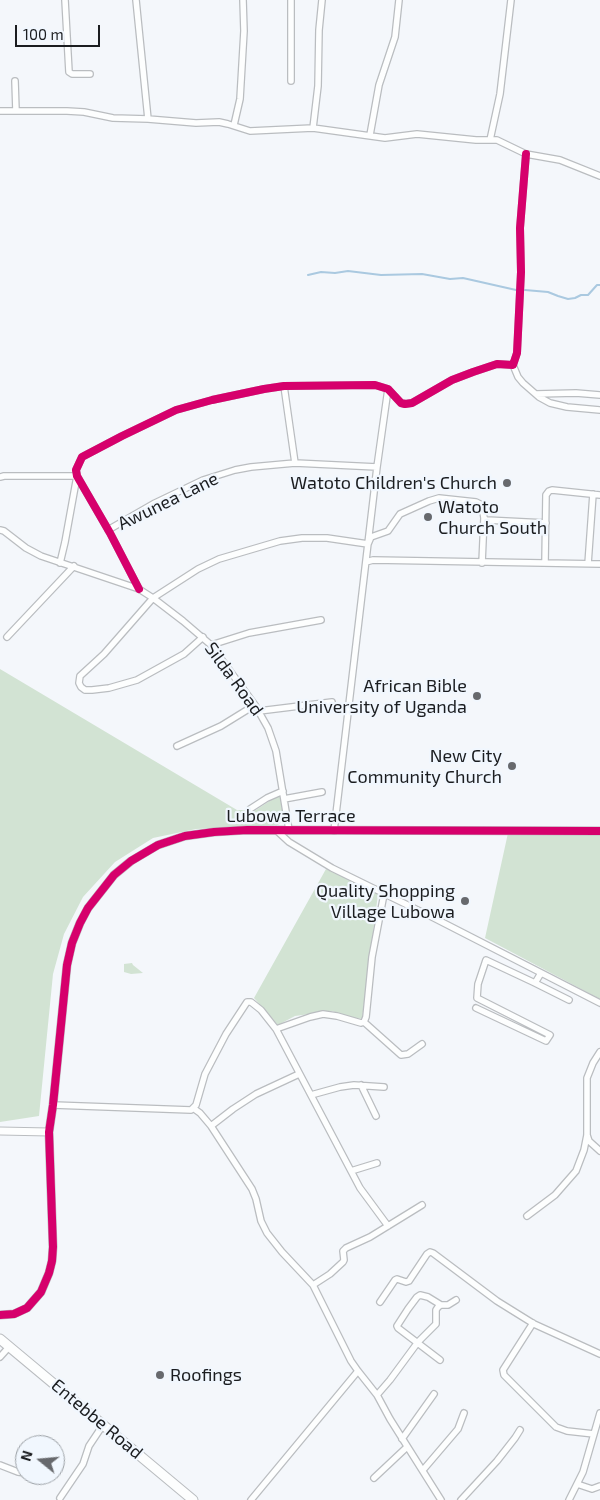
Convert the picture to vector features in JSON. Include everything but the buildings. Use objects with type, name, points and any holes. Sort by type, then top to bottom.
[{"type":"main road","name":"Entebbe Road","points":[[0,1339],[190,1499]]},
{"type":"street","points":[[65,0],[69,72],[72,74],[90,74]]},
{"type":"street","points":[[136,0],[148,119]]},
{"type":"street","points":[[234,125],[240,99],[244,31],[243,0]]},
{"type":"street","points":[[290,81],[291,0]]},
{"type":"street","points":[[313,128],[318,86],[319,30],[322,0]]},
{"type":"street","points":[[370,135],[379,85],[396,37],[399,0]]},
{"type":"street","points":[[490,140],[500,94],[511,0]]},
{"type":"street","points":[[15,82],[16,111]]},
{"type":"street","points":[[0,111],[67,111],[84,112],[113,118],[196,123],[219,122],[250,131],[313,128],[385,138],[417,134],[447,138],[497,140],[526,154],[560,160],[600,176]]},
{"type":"street","points":[[526,154],[520,228],[521,272],[517,353],[512,365],[518,377],[536,394],[550,403],[567,407],[600,410]]},
{"type":"street","points":[[60,563],[77,476],[76,470],[82,457],[176,410],[212,400],[284,386],[368,385],[388,388],[401,403],[405,404],[412,403],[452,380],[473,372],[497,364],[512,365]]},
{"type":"street","points":[[284,386],[295,463]]},
{"type":"street","points":[[334,831],[388,388]]},
{"type":"street","points":[[536,394],[576,393],[600,395]]},
{"type":"street","name":"Awunea Lane","points":[[108,530],[203,480],[235,470],[295,463],[377,467]]},
{"type":"street","points":[[0,477],[77,476]]},
{"type":"street","points":[[77,476],[139,589]]},
{"type":"street","points":[[545,564],[546,495],[552,490],[597,494],[588,564]]},
{"type":"street","points":[[368,544],[371,537],[388,531],[400,514],[429,501],[439,498],[476,502],[482,506],[484,518],[482,563]]},
{"type":"street","points":[[484,518],[486,520],[546,523]]},
{"type":"street","name":"Silda Road","points":[[0,530],[26,548],[60,563],[74,566],[139,589],[153,598],[210,645],[255,705],[268,728],[276,751],[289,830]]},
{"type":"street","points":[[203,638],[184,654],[137,680],[109,688],[92,690],[85,690],[79,683],[80,676],[104,654],[153,598],[192,572],[219,559],[280,541],[327,538],[368,544]]},
{"type":"street","points":[[366,562],[373,560],[600,564]]},
{"type":"street","points":[[7,637],[74,566]]},
{"type":"street","points":[[210,645],[249,633],[321,620]]},
{"type":"street","points":[[259,711],[332,702]]},
{"type":"street","points":[[177,746],[221,726],[255,705]]},
{"type":"street","points":[[250,809],[283,791]]},
{"type":"street","points":[[284,799],[322,792]]},
{"type":"street","points":[[276,830],[289,842],[325,864],[600,1003]]},
{"type":"street","name":"Lubowa Terrace","points":[[0,1315],[18,1313],[31,1304],[41,1292],[49,1273],[53,1247],[49,1132],[54,1104],[69,954],[76,932],[88,908],[114,875],[131,861],[158,845],[185,836],[214,832],[276,830],[600,831]]},
{"type":"street","points":[[364,1022],[372,958],[384,894]]},
{"type":"street","points":[[476,1008],[546,1041],[550,1034],[477,998],[478,984],[486,960],[569,1000]]},
{"type":"street","points":[[535,983],[541,973]]},
{"type":"street","points":[[54,1104],[190,1110],[197,1101],[211,1062],[226,1034],[247,1002],[253,1003],[276,1029],[360,1188],[388,1226]]},
{"type":"street","points":[[276,1029],[323,1014],[361,1023],[364,1022],[401,1055],[408,1054],[422,1044]]},
{"type":"street","points":[[527,1216],[555,1195],[572,1176],[580,1162],[587,1135],[587,1078],[600,1052]]},
{"type":"street","points":[[211,1126],[256,1094],[299,1074]]},
{"type":"street","points":[[361,1085],[376,1116]]},
{"type":"street","points":[[311,1095],[340,1086],[384,1087]]},
{"type":"street","points":[[193,1108],[211,1126],[254,1193],[261,1221],[268,1233],[282,1252],[313,1285],[358,1371],[377,1395],[402,1439],[441,1500]]},
{"type":"street","points":[[0,1131],[49,1132]]},
{"type":"street","points":[[587,1135],[589,1141],[600,1151]]},
{"type":"street","points":[[351,1171],[377,1163]]},
{"type":"street","points":[[313,1285],[330,1274],[343,1262],[343,1252],[346,1248],[370,1237],[422,1205]]},
{"type":"street","points":[[380,1302],[395,1280],[409,1281],[430,1252],[497,1301],[532,1323],[600,1354]]},
{"type":"street","points":[[440,1360],[398,1328],[398,1324],[412,1303],[420,1295],[428,1297],[441,1305],[448,1305],[456,1300]]},
{"type":"street","points":[[377,1395],[418,1342],[436,1324],[436,1310],[441,1305]]},
{"type":"street","points":[[532,1323],[503,1370],[504,1375],[556,1427],[572,1432],[594,1434]]},
{"type":"street","points":[[0,1357],[9,1347]]},
{"type":"street","points":[[251,1500],[358,1371]]},
{"type":"street","points":[[402,1439],[434,1394]]},
{"type":"street","points":[[423,1470],[458,1429],[464,1413]]},
{"type":"street","points":[[569,1500],[583,1472],[600,1413]]},
{"type":"street","points":[[60,1498],[84,1464],[90,1446],[103,1424]]},
{"type":"street","points":[[460,1500],[497,1461],[520,1430]]},
{"type":"street","points":[[374,1478],[407,1447]]},
{"type":"street","points":[[0,1465],[15,1471]]},
{"type":"street","points":[[577,1484],[592,1489],[600,1486]]},
{"type":"green space","points":[[0,669],[237,810],[256,810],[280,794],[283,817],[278,825],[196,829],[153,838],[115,862],[83,897],[64,934],[53,974],[39,1116],[0,1122]]},
{"type":"green space","points":[[508,833],[600,834],[600,999],[485,938]]},
{"type":"green space","points":[[326,869],[378,894],[362,1019],[332,1011],[295,1016],[278,1025],[254,998]]},
{"type":"green space","points":[[132,963],[143,973],[131,974],[124,972],[124,964]]},
{"type":"waterway","points":[[308,275],[321,272],[335,273],[348,271],[381,275],[422,274],[450,279],[463,278],[516,290]]},
{"type":"waterway","points":[[525,290],[548,292],[568,299],[588,295],[597,285],[600,285]]},
{"type":"cycle path","points":[[139,589],[110,533],[77,476],[76,470],[82,457],[176,410],[212,400],[284,386],[375,385],[388,389],[401,403],[405,404],[412,403],[452,380],[473,372],[497,364],[513,365],[517,353],[521,272],[520,228],[526,154]]},
{"type":"cycle path","points":[[0,1315],[14,1314],[27,1308],[41,1292],[49,1273],[53,1247],[49,1132],[67,965],[72,943],[88,908],[114,875],[131,861],[158,845],[185,836],[214,832],[247,830],[600,831]]},
{"type":"place","name":"Watoto Children's Church","points":[[507,483]]},
{"type":"place","name":"Watoto Church South","points":[[428,517]]},
{"type":"place","name":"African Bible University of Uganda","points":[[477,696]]},
{"type":"place","name":"New City Community Church","points":[[512,766]]},
{"type":"place","name":"Quality Shopping Village Lubowa","points":[[465,901]]},
{"type":"place","name":"Roofings","points":[[160,1375]]}]
